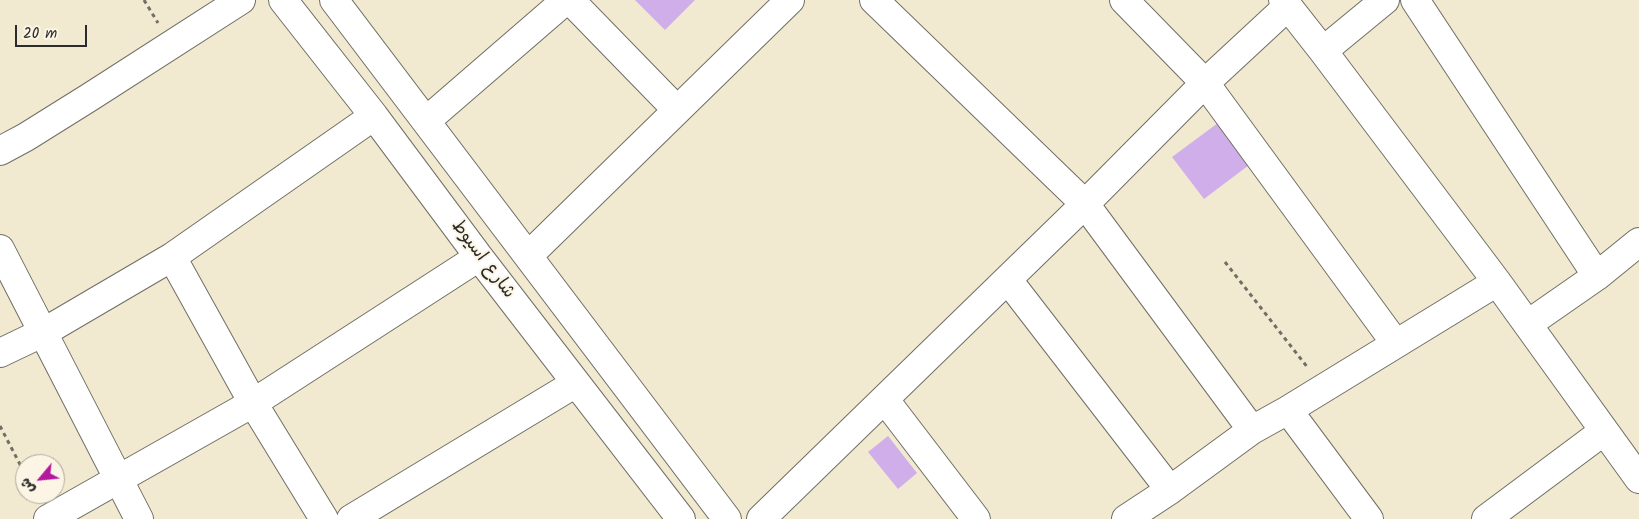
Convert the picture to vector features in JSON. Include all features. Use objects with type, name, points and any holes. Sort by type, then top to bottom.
[{"type":"street","points":[[0,151],[58,117],[241,0]]},
{"type":"street","name":"شارع اسيوط","points":[[284,0],[681,519]]},
{"type":"street","points":[[334,0],[529,255],[727,519]]},
{"type":"street","points":[[426,121],[566,0]]},
{"type":"street","points":[[570,0],[677,110]]},
{"type":"street","points":[[529,255],[790,0]]},
{"type":"street","points":[[874,0],[1085,204],[1252,430]]},
{"type":"street","points":[[1124,0],[1205,83],[1396,344]]},
{"type":"street","points":[[1323,51],[1385,0]]},
{"type":"street","points":[[1415,0],[1597,276]]},
{"type":"street","points":[[761,519],[1008,280],[1285,3],[1497,282],[1639,479]]},
{"type":"street","points":[[0,353],[44,332],[172,257],[374,116]]},
{"type":"street","points":[[1528,324],[1597,276],[1639,242]]},
{"type":"street","points":[[0,249],[139,519]]},
{"type":"street","points":[[172,257],[252,403],[324,519]]},
{"type":"street","points":[[48,519],[252,403],[479,257]]},
{"type":"street","points":[[1008,280],[1170,490]]},
{"type":"street","points":[[1142,515],[1170,490],[1252,430],[1497,282]]},
{"type":"street","points":[[351,519],[576,383]]},
{"type":"street","points":[[885,400],[976,519]]},
{"type":"street","points":[[1288,410],[1369,519]]},
{"type":"street","points":[[1486,519],[1604,431]]},
{"type":"path","points":[[1225,262],[1324,388]]},
{"type":"path","points":[[0,426],[15,455]]},
{"type":"building","points":[[635,0],[695,0],[665,30]]},
{"type":"building","points":[[1222,120],[1253,162],[1204,199],[1172,157]]},
{"type":"building","points":[[888,436],[917,473],[898,489],[868,452]]}]
